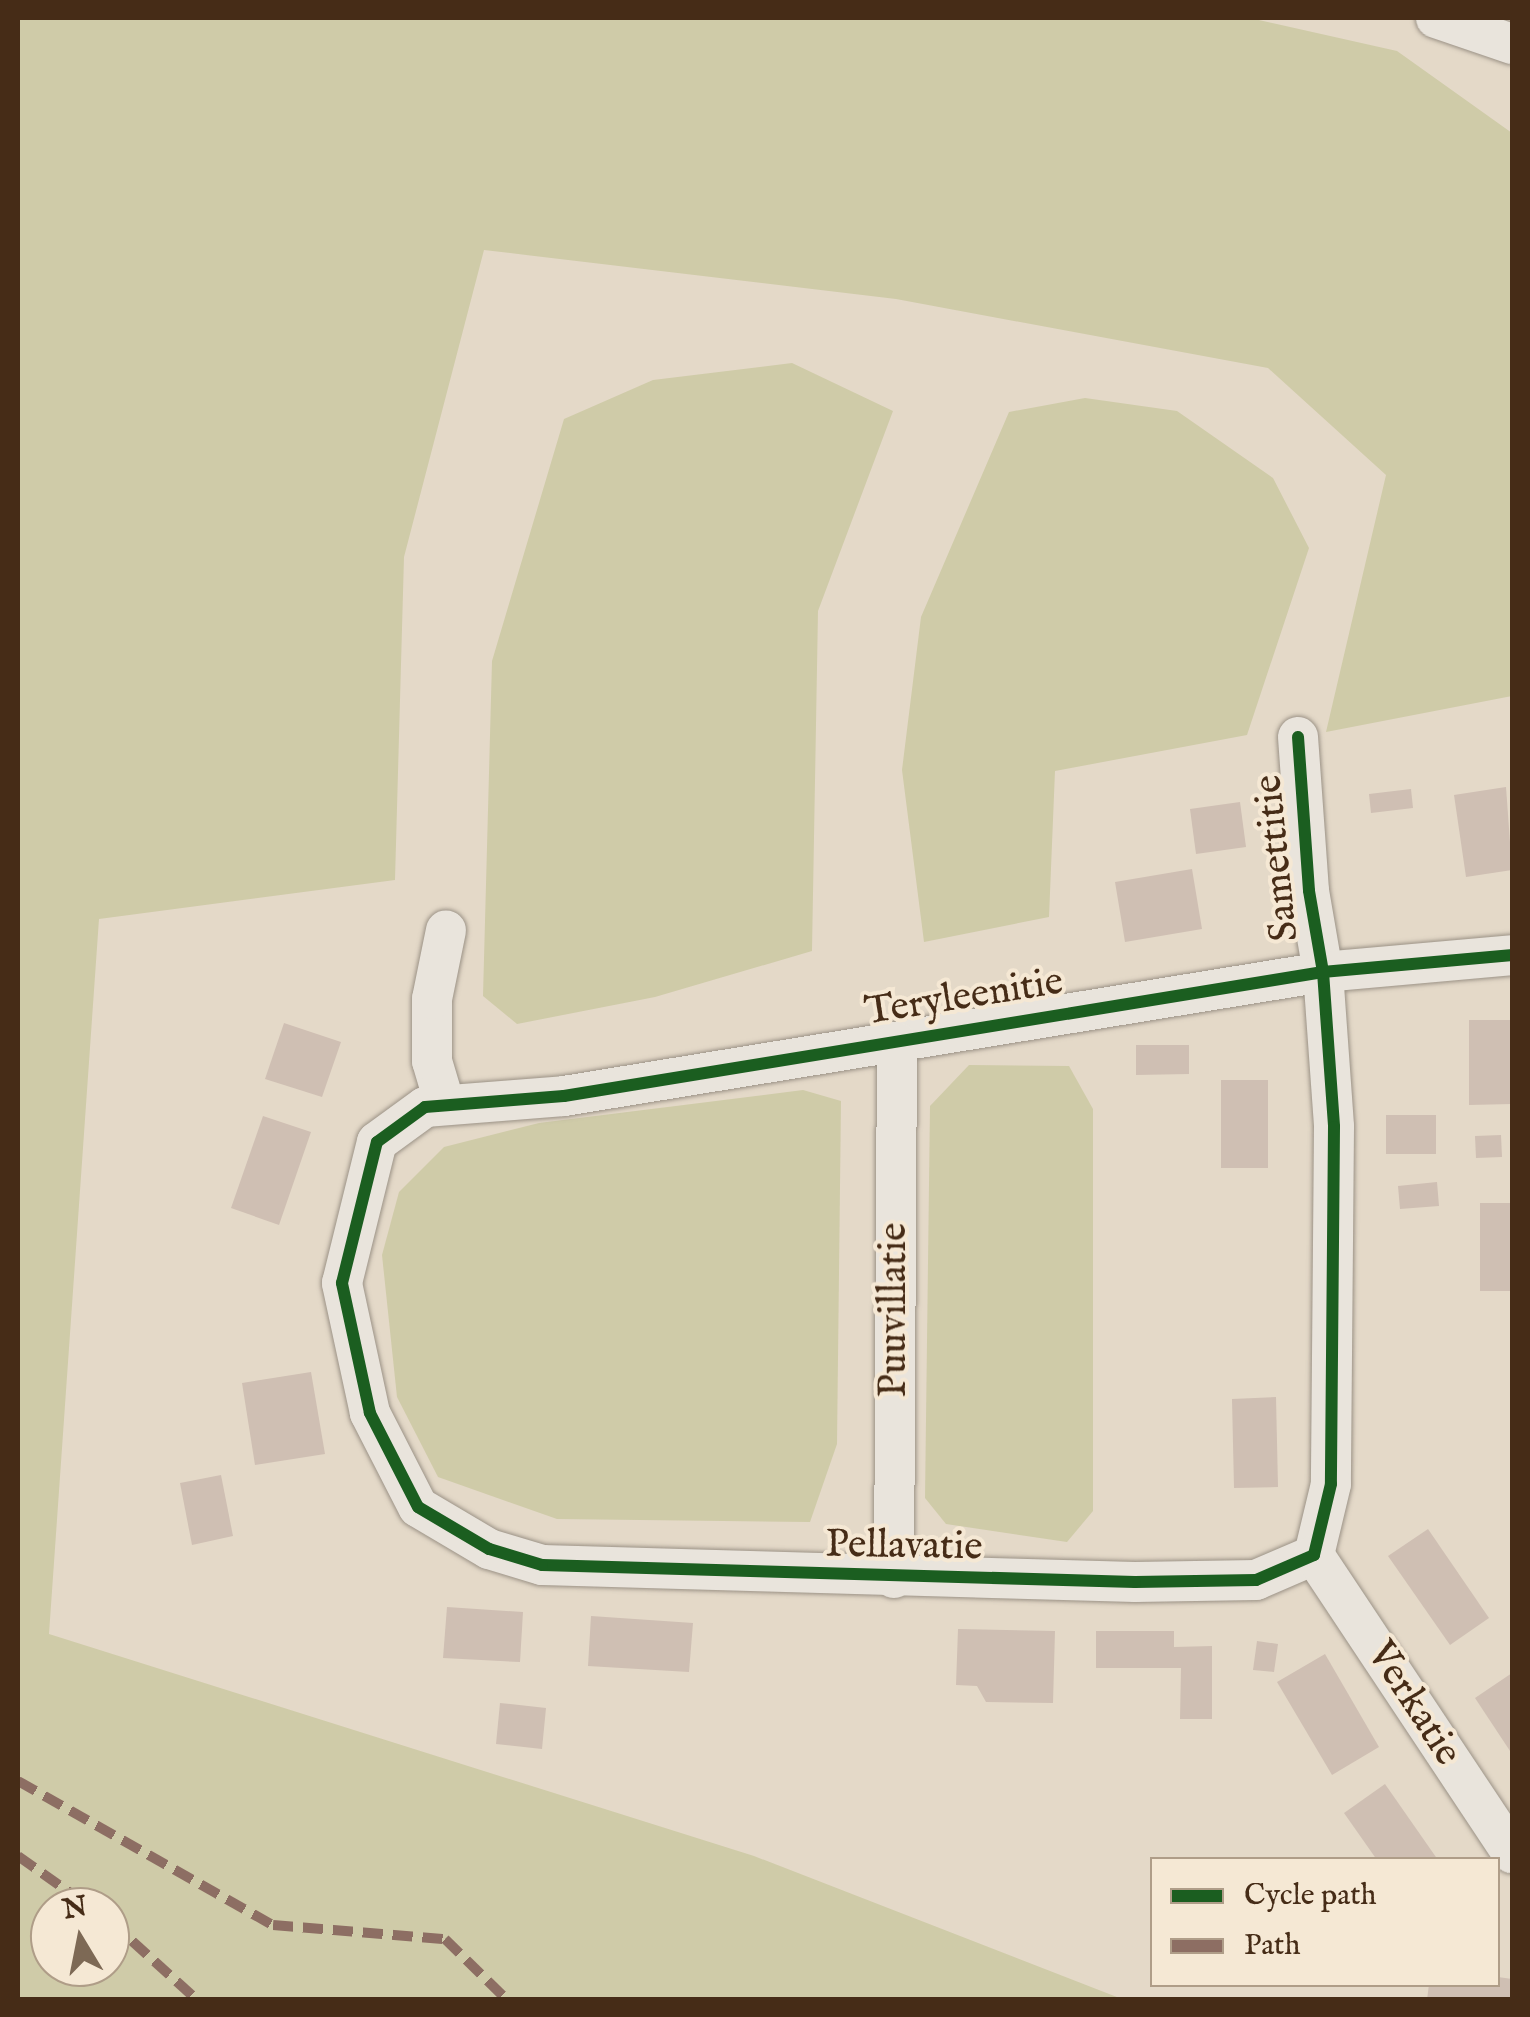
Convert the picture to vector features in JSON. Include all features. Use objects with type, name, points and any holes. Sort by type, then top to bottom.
[{"type":"street","points":[[1436,18],[1512,44]]},
{"type":"street","name":"Samettitie","points":[[1298,737],[1323,972]]},
{"type":"street","points":[[435,1106],[432,999],[446,930]]},
{"type":"street","name":"Teryleenitie","points":[[435,1106],[564,1096],[1323,972],[1512,955]]},
{"type":"street","points":[[1314,1555],[1332,1484],[1334,1126],[1323,972]]},
{"type":"street","name":"Puuvillatie","points":[[894,1578],[897,1042]]},
{"type":"street","name":"Pellavatie","points":[[435,1106],[377,1142],[342,1283],[375,1427],[418,1507],[489,1549],[542,1565],[894,1578],[1256,1580],[1314,1555]]},
{"type":"street","name":"Verkatie","points":[[1314,1555],[1512,1853]]},
{"type":"shaded area","points":[[18,18],[1250,18],[1397,51],[1512,133],[1512,696],[1326,732],[1386,475],[1268,368],[896,299],[484,250],[404,557],[395,880],[99,919],[49,1634],[754,1856],[1122,1999],[18,1999]]},
{"type":"shaded area","points":[[792,363],[893,411],[818,611],[812,951],[655,997],[517,1024],[483,996],[492,661],[564,419],[653,380]]},
{"type":"shaded area","points":[[1085,398],[1177,411],[1273,478],[1309,548],[1247,735],[1055,771],[1049,917],[924,942],[902,770],[921,617],[1009,412]]},
{"type":"shaded area","points":[[969,1065],[1069,1066],[1093,1109],[1093,1511],[1067,1542],[946,1524],[925,1498],[930,1106]]},
{"type":"shaded area","points":[[803,1090],[841,1101],[837,1444],[810,1522],[557,1519],[438,1477],[397,1397],[382,1255],[399,1192],[444,1147],[539,1123]]},
{"type":"building","points":[[1506,787],[1512,870],[1466,877],[1454,795]]},
{"type":"building","points":[[1411,789],[1413,808],[1371,813],[1369,794]]},
{"type":"building","points":[[1240,802],[1246,847],[1196,854],[1190,809]]},
{"type":"building","points":[[1192,869],[1202,929],[1125,942],[1115,882]]},
{"type":"building","points":[[1469,1020],[1512,1020],[1512,1104],[1469,1105]]},
{"type":"building","points":[[284,1023],[341,1042],[322,1097],[265,1079]]},
{"type":"building","points":[[1136,1045],[1189,1045],[1189,1074],[1136,1075]]},
{"type":"building","points":[[1221,1080],[1268,1080],[1268,1168],[1221,1168]]},
{"type":"building","points":[[1386,1115],[1436,1115],[1436,1154],[1386,1154]]},
{"type":"building","points":[[263,1116],[311,1132],[279,1225],[231,1208]]},
{"type":"building","points":[[1501,1135],[1502,1157],[1476,1158],[1475,1136]]},
{"type":"building","points":[[1437,1182],[1439,1206],[1400,1209],[1398,1186]]},
{"type":"building","points":[[1480,1203],[1512,1203],[1512,1291],[1480,1291]]},
{"type":"building","points":[[311,1372],[325,1454],[255,1465],[242,1383]]},
{"type":"building","points":[[1276,1397],[1278,1487],[1234,1488],[1232,1399]]},
{"type":"building","points":[[221,1475],[233,1536],[192,1545],[180,1483]]},
{"type":"building","points":[[1428,1529],[1489,1618],[1450,1645],[1388,1556]]},
{"type":"building","points":[[447,1607],[523,1612],[520,1662],[443,1658]]},
{"type":"building","points":[[591,1616],[693,1623],[689,1672],[588,1666]]},
{"type":"building","points":[[958,1629],[1055,1631],[1053,1703],[986,1702],[977,1686],[956,1685]]},
{"type":"building","points":[[1096,1631],[1174,1631],[1174,1647],[1212,1646],[1212,1719],[1180,1719],[1181,1668],[1096,1668]]},
{"type":"building","points":[[1257,1641],[1278,1644],[1274,1672],[1253,1670]]},
{"type":"building","points":[[1325,1654],[1379,1747],[1332,1775],[1277,1682]]},
{"type":"building","points":[[1512,1673],[1512,1754],[1475,1698]]},
{"type":"building","points":[[500,1703],[546,1708],[542,1749],[496,1744]]},
{"type":"building","points":[[1385,1784],[1436,1857],[1375,1857],[1344,1813]]},
{"type":"building","points":[[1500,1977],[1512,1979],[1512,2000],[1427,2000],[1429,1987],[1500,1987]]},
{"type":"marked path","points":[[18,1781],[273,1925],[445,1939],[507,2000]]},
{"type":"marked path","points":[[18,1856],[62,1887]]},
{"type":"marked path","points":[[130,1939],[197,2000]]},
{"type":"cycle path","points":[[1298,737],[1309,891],[1323,972],[1334,1127],[1331,1484],[1314,1555],[1256,1580],[1135,1582],[542,1565],[489,1549],[418,1507],[370,1413],[342,1283],[377,1142],[425,1107],[564,1096],[1323,972],[1512,955]]}]
